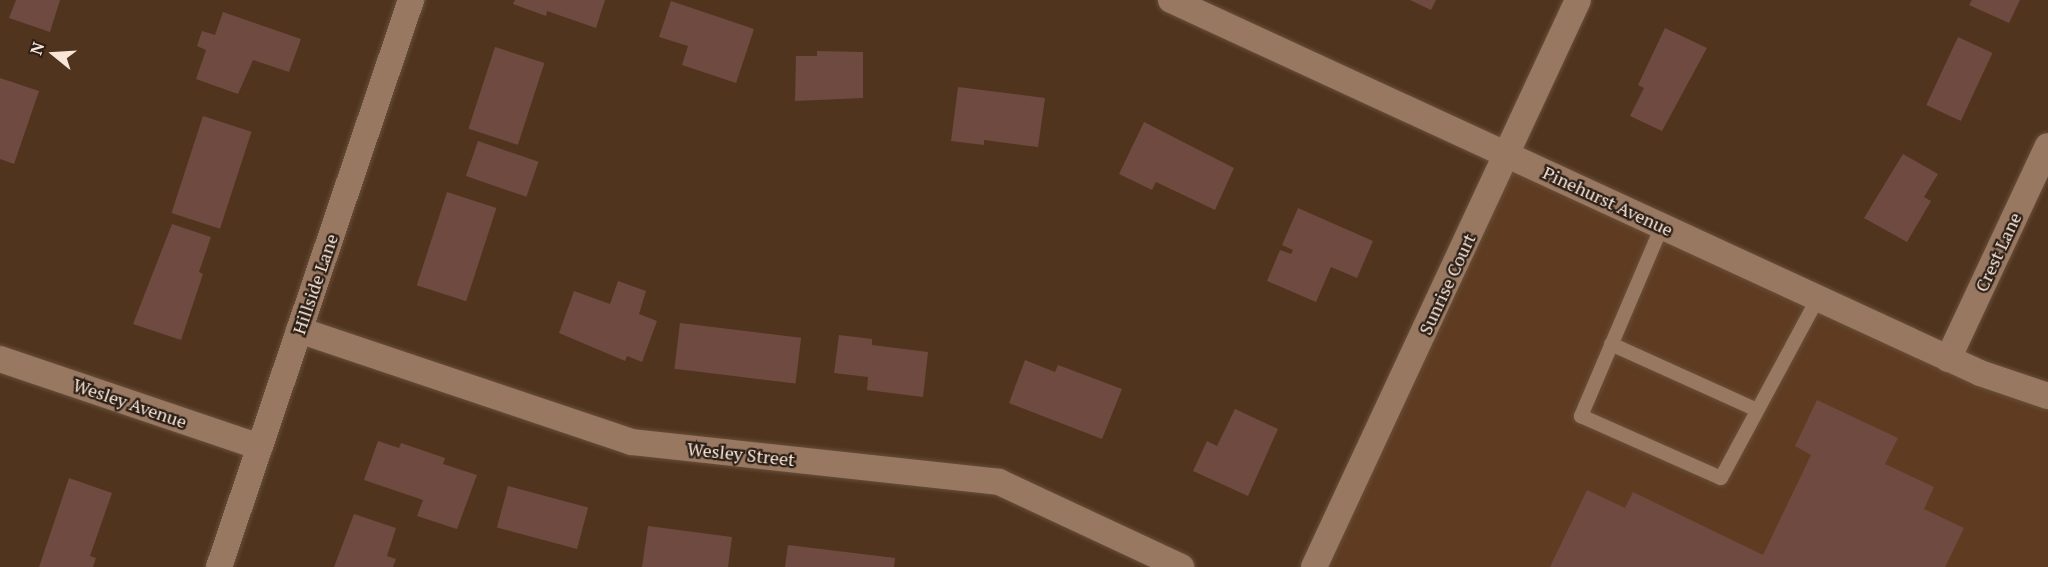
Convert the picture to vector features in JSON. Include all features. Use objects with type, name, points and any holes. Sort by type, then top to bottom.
[{"type":"street","name":"Hillside Lane","points":[[219,567],[411,0]]},
{"type":"street","name":"Pinehurst Avenue","points":[[1171,0],[1948,359],[2048,396]]},
{"type":"street","name":"Sunrise Court","points":[[1314,567],[1578,0]]},
{"type":"street","name":"Crest Lane","points":[[1948,359],[2048,146]]},
{"type":"street","name":"Wesley Street","points":[[299,330],[632,442],[999,482],[1181,567]]},
{"type":"street","name":"Wesley Avenue","points":[[0,359],[260,447]]},
{"type":"lane","points":[[1662,226],[1581,416],[1721,478],[1818,298]]},
{"type":"lane","points":[[1611,345],[1757,410]]},
{"type":"shaded area","points":[[1507,154],[2048,396],[2048,567],[1314,567]]},
{"type":"building","points":[[16,0],[60,0],[50,32],[9,18]]},
{"type":"building","points":[[515,0],[605,0],[596,28],[547,11],[546,16],[513,4]]},
{"type":"building","points":[[1410,0],[1436,0],[1431,10]]},
{"type":"building","points":[[1972,0],[2020,0],[2009,23],[1969,5]]},
{"type":"building","points":[[671,1],[754,29],[736,83],[682,65],[688,46],[659,37]]},
{"type":"building","points":[[223,12],[301,39],[289,72],[253,60],[238,94],[196,79],[206,50],[197,46],[202,31],[215,35]]},
{"type":"building","points":[[1665,28],[1707,48],[1662,131],[1630,116],[1644,88],[1638,85]]},
{"type":"building","points":[[1958,37],[1992,53],[1961,121],[1926,105]]},
{"type":"building","points":[[495,47],[544,63],[518,145],[468,129]]},
{"type":"building","points":[[817,51],[863,52],[863,98],[795,101],[796,56],[817,56]]},
{"type":"building","points":[[0,78],[39,91],[14,164],[0,159]]},
{"type":"building","points":[[958,87],[1045,98],[1038,147],[984,140],[984,145],[951,141]]},
{"type":"building","points":[[203,116],[252,132],[220,229],[171,213]]},
{"type":"building","points":[[1144,122],[1234,168],[1215,210],[1156,182],[1152,190],[1119,174]]},
{"type":"building","points":[[478,141],[539,162],[526,197],[466,176]]},
{"type":"building","points":[[1903,154],[1938,174],[1924,197],[1931,201],[1907,242],[1864,218]]},
{"type":"building","points":[[447,192],[496,208],[466,301],[417,285]]},
{"type":"building","points":[[1298,208],[1373,241],[1357,278],[1331,267],[1316,302],[1267,281],[1280,250],[1291,254],[1293,250],[1282,245]]},
{"type":"building","points":[[172,224],[211,237],[199,272],[203,274],[181,340],[133,324]]},
{"type":"building","points":[[618,281],[646,291],[639,314],[657,321],[642,362],[627,356],[625,361],[559,333],[574,291],[610,304]]},
{"type":"building","points":[[680,323],[801,338],[795,384],[674,369]]},
{"type":"building","points":[[839,335],[872,339],[872,345],[928,352],[923,397],[867,390],[868,377],[834,373]]},
{"type":"building","points":[[1025,360],[1055,372],[1058,365],[1122,389],[1102,439],[1009,403]]},
{"type":"building","points":[[1817,400],[1898,438],[1885,464],[1934,487],[1924,509],[1964,528],[1945,567],[1550,567],[1587,490],[1625,508],[1633,492],[1763,555],[1811,455],[1795,446]]},
{"type":"building","points":[[1235,409],[1278,429],[1248,496],[1193,471],[1207,441],[1217,446]]},
{"type":"building","points":[[378,441],[399,448],[401,443],[445,458],[443,464],[477,475],[457,529],[417,516],[423,500],[364,480]]},
{"type":"building","points":[[69,478],[112,493],[90,556],[96,558],[93,567],[39,567]]},
{"type":"building","points":[[508,486],[588,507],[577,549],[497,528]]},
{"type":"building","points":[[354,514],[396,528],[387,556],[396,559],[393,567],[334,567]]},
{"type":"building","points":[[648,526],[732,537],[728,567],[642,567]]},
{"type":"building","points":[[788,545],[895,558],[894,567],[785,567]]}]
